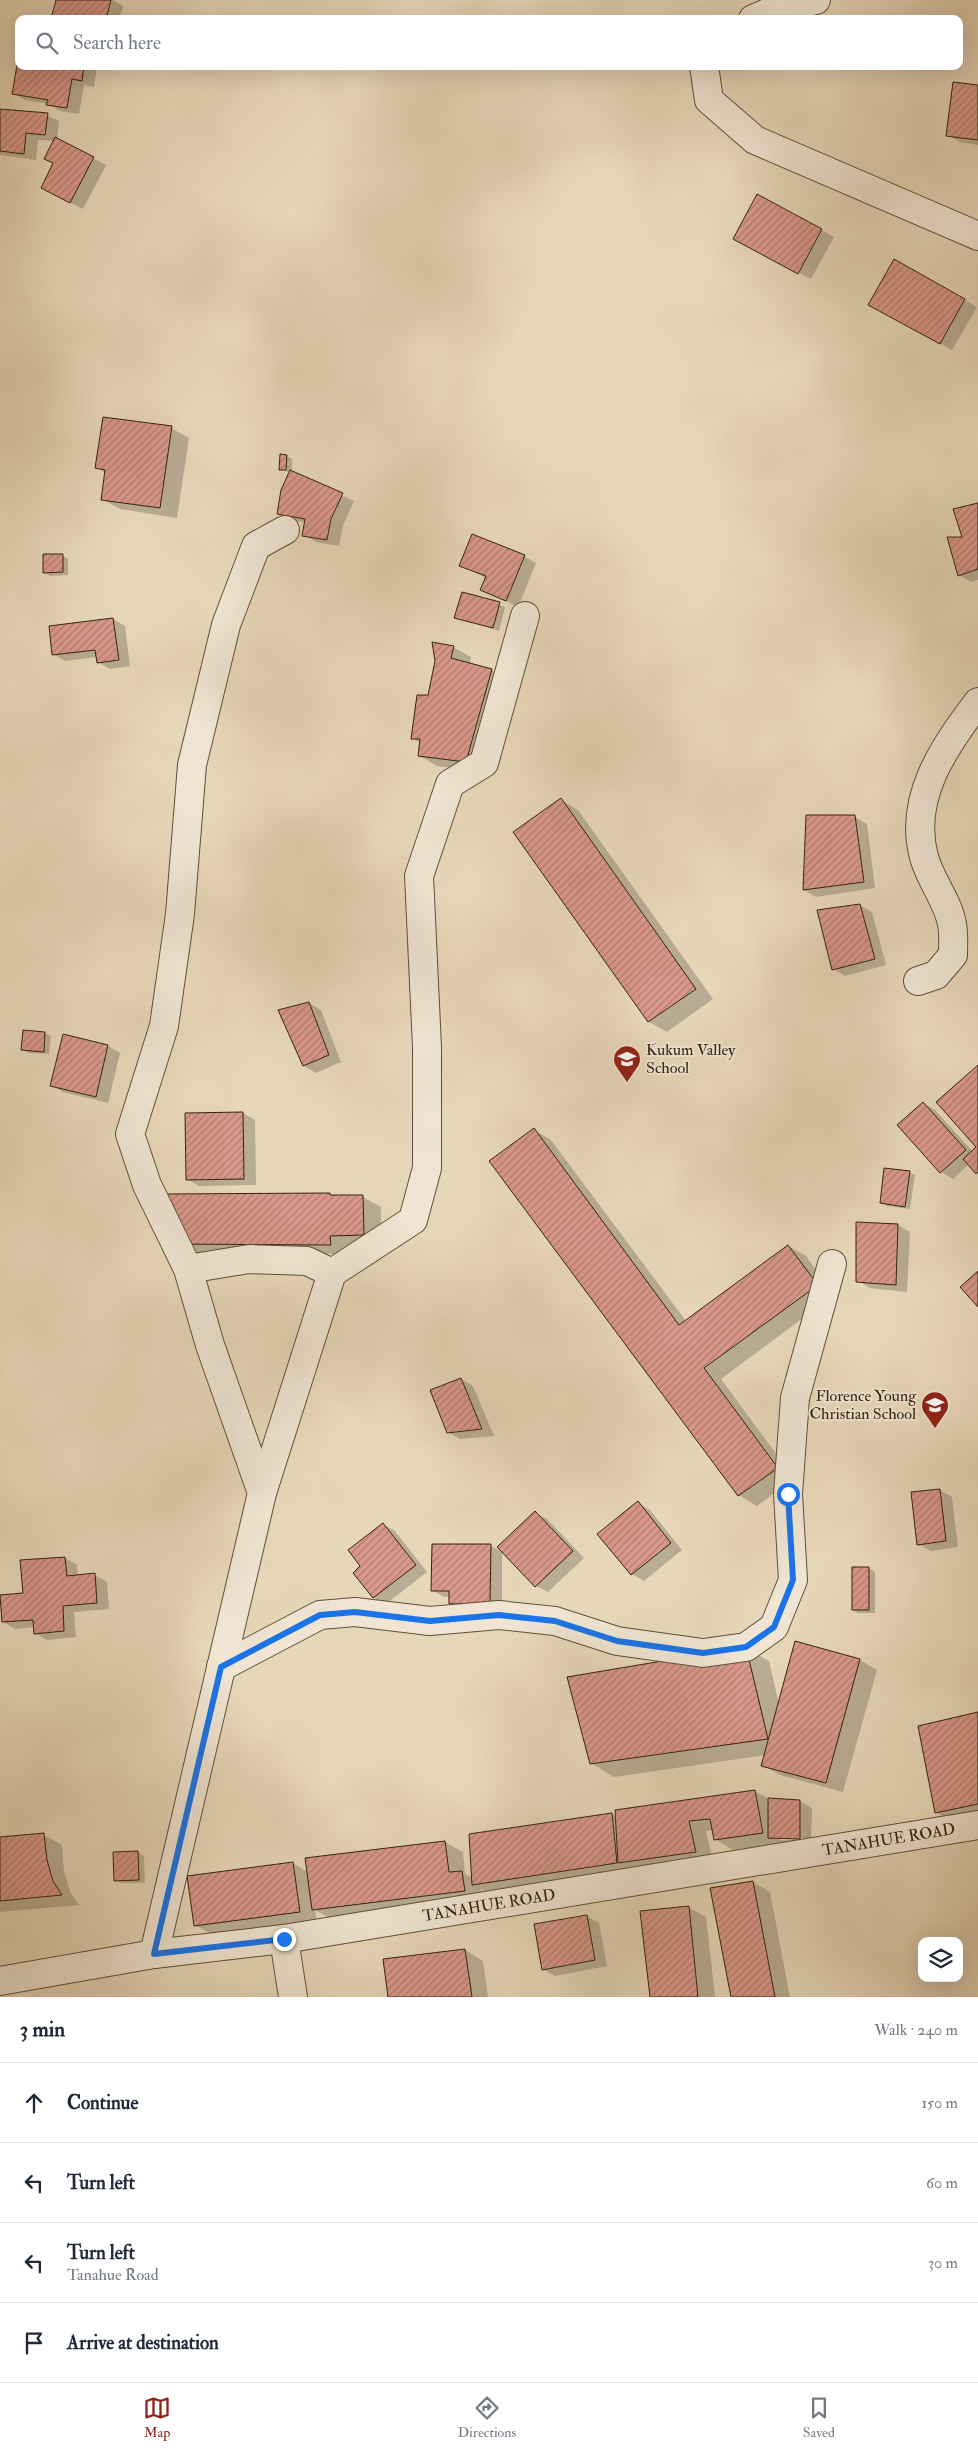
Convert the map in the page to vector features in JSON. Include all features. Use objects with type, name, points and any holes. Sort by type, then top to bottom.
[{"type":"street","points":[[762,15],[781,7],[816,0]]},
{"type":"street","points":[[705,70],[709,100],[756,140],[978,236]]},
{"type":"street","points":[[262,1492],[210,1345],[188,1269],[147,1185],[130,1134],[164,1026],[180,914],[192,765],[226,625],[256,546],[286,530]]},
{"type":"street","points":[[154,1954],[262,1492],[332,1273],[413,1220],[427,1168],[427,1047],[419,876],[450,784],[484,763],[525,616]]},
{"type":"street","points":[[918,981],[936,975],[954,954],[952,923],[924,858],[919,822],[926,784],[950,738],[978,702]]},
{"type":"street","points":[[188,1269],[249,1259],[306,1261],[332,1273]]},
{"type":"street","points":[[221,1667],[320,1615],[355,1612],[430,1621],[499,1615],[555,1621],[617,1641],[703,1653],[746,1647],[774,1627],[793,1580],[788,1494],[795,1398],[832,1264]]},
{"type":"street","name":"TANAHUE ROAD","points":[[0,1981],[154,1954],[284,1939],[978,1824]]},
{"type":"street","points":[[284,1939],[293,1997]]},
{"type":"building","points":[[56,0],[111,0],[107,15],[52,15]]},
{"type":"building","points":[[16,70],[83,70],[82,81],[72,79],[67,108],[46,105],[48,100],[12,94]]},
{"type":"building","points":[[953,82],[978,85],[978,140],[946,136]]},
{"type":"building","points":[[0,109],[48,113],[45,135],[26,133],[24,154],[0,151]]},
{"type":"building","points":[[55,137],[94,157],[70,203],[41,188],[53,163],[44,159]]},
{"type":"building","points":[[757,194],[822,229],[798,274],[733,239]]},
{"type":"building","points":[[894,259],[965,299],[940,344],[868,305]]},
{"type":"building","points":[[103,417],[172,426],[160,508],[101,500],[105,470],[95,468]]},
{"type":"building","points":[[280,454],[287,455],[286,470],[279,470]]},
{"type":"building","points":[[290,470],[343,493],[331,519],[327,540],[302,536],[305,519],[277,514],[281,490]]},
{"type":"building","points":[[978,503],[978,569],[958,576],[947,537],[962,537],[953,509]]},
{"type":"building","points":[[472,534],[525,555],[506,601],[480,590],[486,576],[459,566]]},
{"type":"building","points":[[43,554],[63,554],[63,572],[43,573]]},
{"type":"building","points":[[462,592],[500,602],[493,628],[454,618]]},
{"type":"building","points":[[113,618],[119,660],[97,663],[95,650],[52,655],[49,626]]},
{"type":"building","points":[[432,642],[454,646],[451,658],[492,669],[466,762],[418,756],[420,739],[411,739],[417,695],[428,695],[435,661]]},
{"type":"building","points":[[561,798],[696,989],[648,1022],[513,832]]},
{"type":"building","points":[[806,815],[855,815],[864,882],[803,890]]},
{"type":"building","points":[[860,904],[875,959],[832,970],[817,910]]},
{"type":"building","points":[[309,1002],[329,1055],[303,1066],[278,1010]]},
{"type":"building","points":[[23,1030],[45,1032],[44,1052],[21,1050]]},
{"type":"building","points":[[63,1034],[108,1045],[96,1097],[50,1086]]},
{"type":"building","points":[[978,1065],[978,1172],[976,1174],[963,1159],[976,1147],[936,1102]]},
{"type":"building","points":[[923,1102],[966,1150],[940,1173],[897,1125]]},
{"type":"building","points":[[243,1112],[244,1179],[186,1180],[185,1113]]},
{"type":"building","points":[[534,1128],[679,1325],[788,1245],[818,1285],[704,1368],[778,1468],[738,1496],[489,1161]]},
{"type":"building","points":[[884,1168],[910,1171],[905,1207],[880,1203]]},
{"type":"building","points":[[330,1193],[330,1195],[363,1195],[364,1235],[330,1236],[331,1245],[168,1244],[164,1194]]},
{"type":"building","points":[[856,1222],[898,1224],[896,1285],[856,1282]]},
{"type":"building","points":[[978,1271],[978,1307],[960,1287]]},
{"type":"building","points":[[461,1378],[482,1429],[447,1433],[430,1390]]},
{"type":"building","points":[[940,1489],[946,1541],[917,1545],[911,1492]]},
{"type":"building","points":[[638,1501],[671,1543],[631,1575],[597,1534]]},
{"type":"building","points":[[535,1511],[573,1551],[535,1587],[497,1547]]},
{"type":"building","points":[[383,1523],[416,1565],[373,1598],[353,1573],[360,1566],[348,1550]]},
{"type":"building","points":[[432,1544],[491,1544],[490,1604],[449,1604],[449,1591],[431,1591]]},
{"type":"building","points":[[65,1557],[67,1576],[95,1573],[97,1603],[63,1606],[64,1631],[34,1634],[33,1620],[2,1622],[0,1595],[23,1593],[20,1560]]},
{"type":"building","points":[[852,1567],[869,1567],[869,1610],[852,1610]]},
{"type":"building","points":[[795,1641],[860,1659],[826,1783],[761,1766]]},
{"type":"building","points":[[746,1647],[768,1739],[590,1764],[567,1677]]},
{"type":"building","points":[[978,1712],[978,1804],[935,1813],[918,1726]]},
{"type":"building","points":[[755,1790],[763,1833],[714,1840],[710,1819],[689,1821],[696,1852],[618,1863],[615,1810]]},
{"type":"building","points":[[768,1798],[800,1800],[800,1839],[768,1838]]},
{"type":"building","points":[[612,1813],[617,1863],[472,1885],[469,1834]]},
{"type":"building","points":[[44,1833],[47,1860],[53,1881],[62,1895],[0,1901],[0,1837]]},
{"type":"building","points":[[445,1841],[449,1872],[462,1871],[465,1891],[312,1910],[305,1858]]},
{"type":"building","points":[[138,1851],[139,1880],[114,1881],[113,1852]]},
{"type":"building","points":[[293,1862],[300,1912],[194,1926],[187,1876]]},
{"type":"building","points":[[753,1881],[775,1997],[731,1997],[710,1888]]},
{"type":"building","points":[[689,1906],[698,1997],[650,1997],[640,1911]]},
{"type":"building","points":[[587,1915],[595,1960],[542,1970],[534,1924]]},
{"type":"building","points":[[465,1949],[472,1997],[388,1997],[383,1959]]},
{"type":"place","name":"Kukum Valley School","points":[[627,1083]]},
{"type":"place","name":"Florence Young Christian School","points":[[935,1429]]},
{"type":"route","points":[[284,1939],[154,1954],[221,1667],[320,1615],[355,1612],[430,1621],[499,1615],[555,1621],[617,1641],[703,1653],[746,1647],[774,1627],[793,1580],[788,1494]]}]
